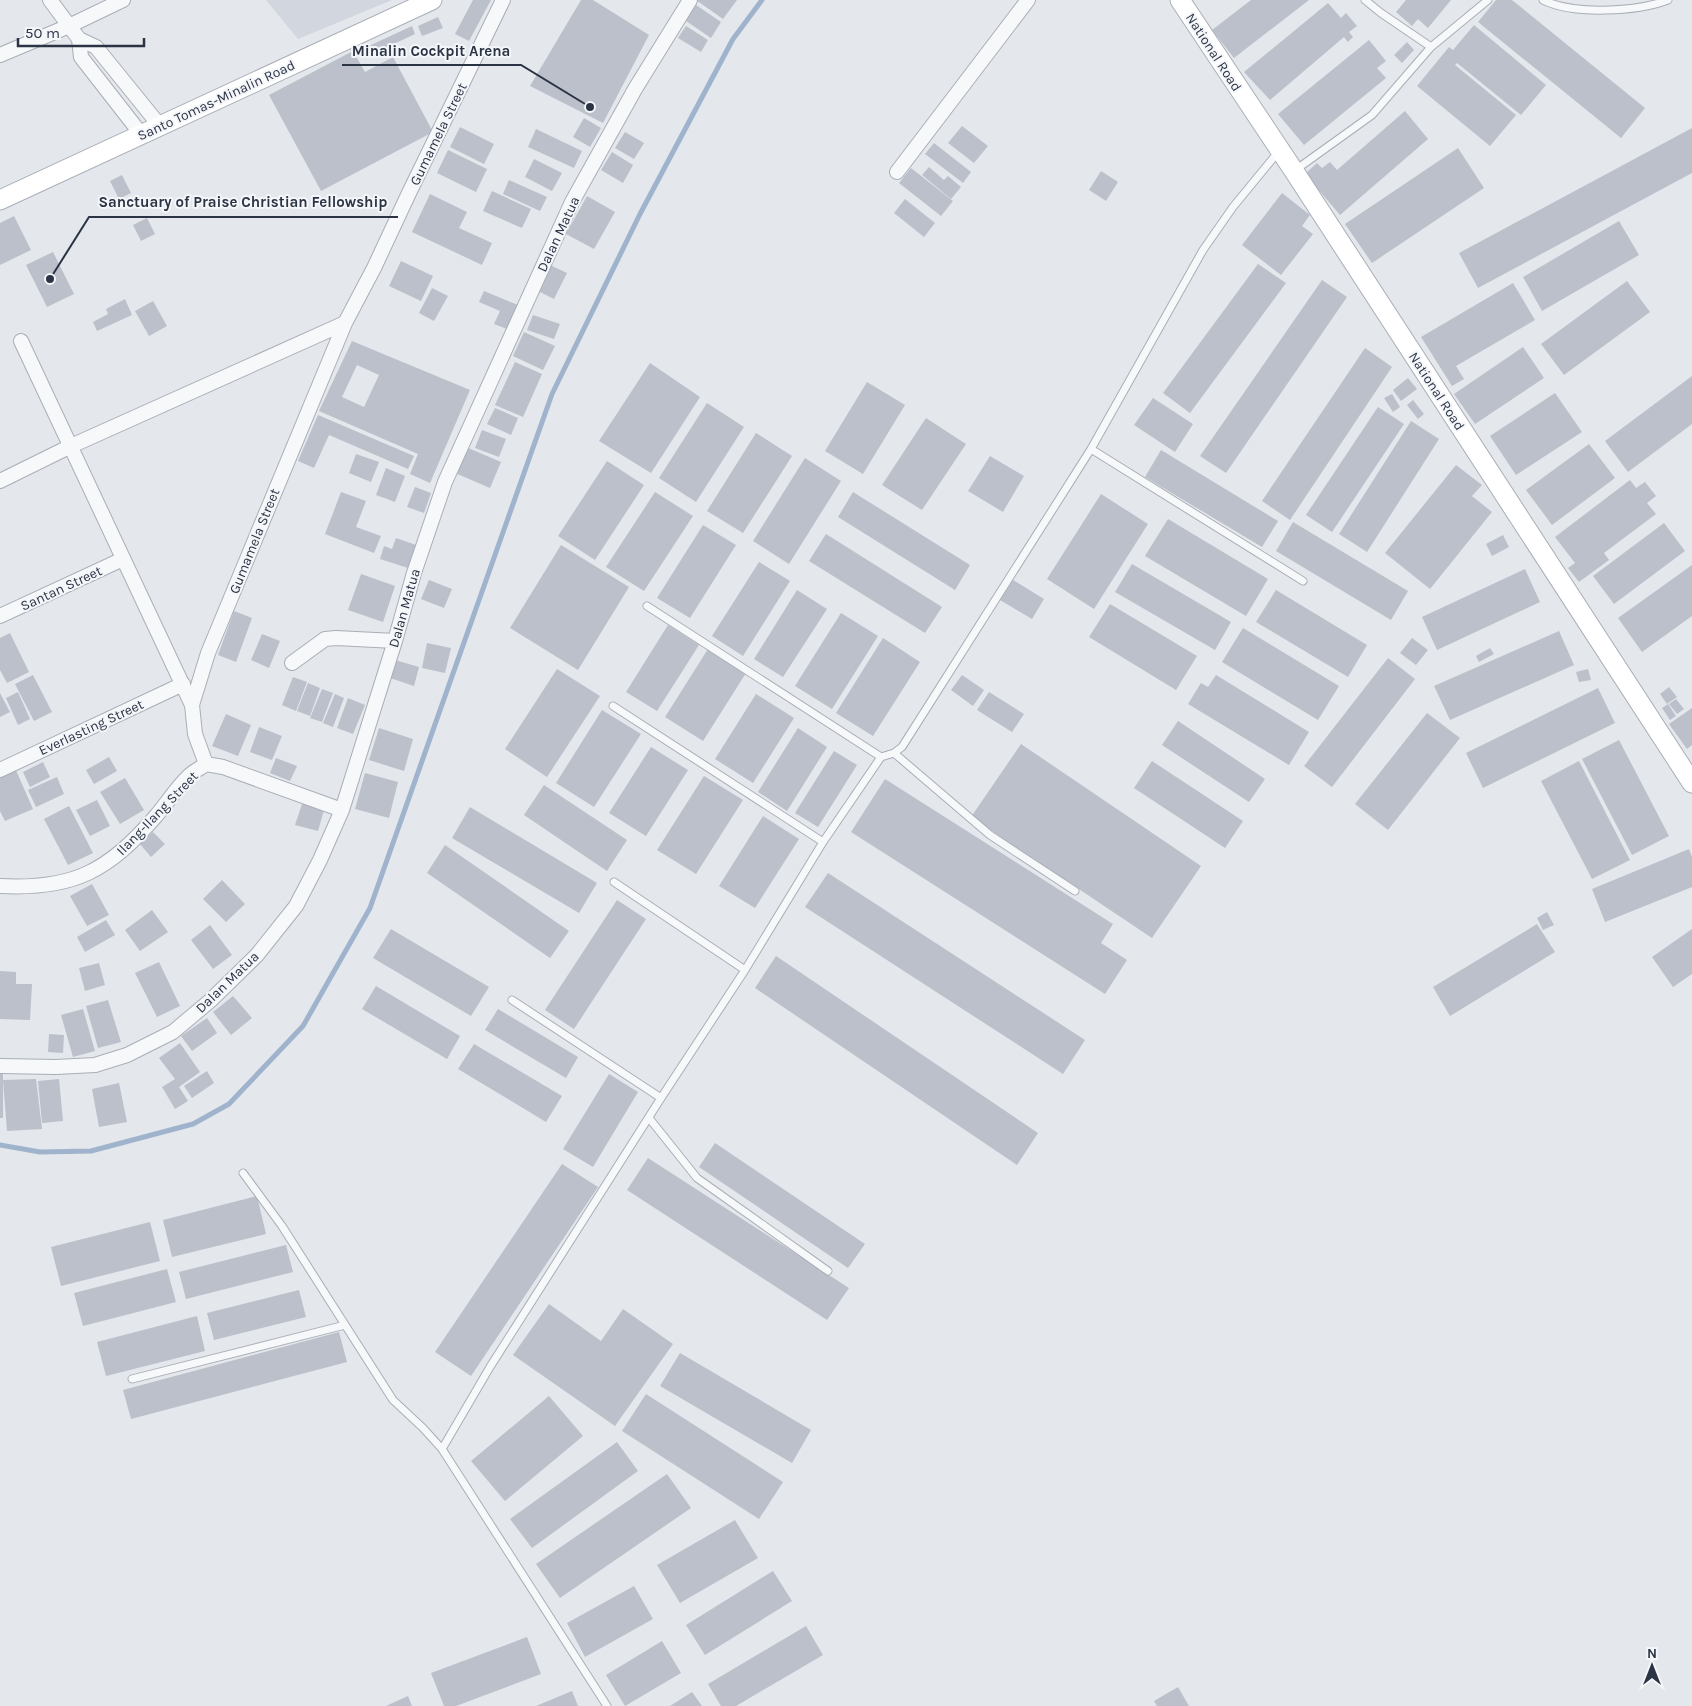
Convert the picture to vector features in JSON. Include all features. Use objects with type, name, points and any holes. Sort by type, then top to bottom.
[{"type":"main road","name":"Santo Tomas-Minalin Road","points":[[0,200],[432,0]]},
{"type":"main road","name":"National Road","points":[[1180,0],[1690,774]]},
{"type":"street","points":[[50,0],[79,39],[96,47],[160,126]]},
{"type":"street","points":[[0,56],[123,0]]},
{"type":"street","name":"Gumamela Street","points":[[206,764],[195,734],[192,705],[208,654],[345,322],[374,268],[503,0]]},
{"type":"street","name":"Dalan Matua","points":[[0,1066],[56,1067],[95,1065],[127,1055],[173,1032],[211,1000],[257,955],[296,906],[320,860],[342,810],[395,642],[414,573],[446,482],[572,202],[635,89],[690,0]]},
{"type":"street","points":[[897,172],[1028,0]]},
{"type":"street","points":[[79,39],[81,57],[141,134]]},
{"type":"street","points":[[0,480],[345,322]]},
{"type":"street","points":[[21,341],[192,705]]},
{"type":"street","name":"Santan Street","points":[[0,616],[123,559]]},
{"type":"street","points":[[292,663],[324,640],[336,638],[395,642]]},
{"type":"street","name":"Everlasting Street","points":[[0,770],[183,684]]},
{"type":"street","name":"Ilang-Ilang Street","points":[[0,886],[39,887],[56,884],[80,877],[110,861],[134,839],[190,774],[206,764],[223,767],[342,810]]},
{"type":"lane","points":[[1365,0],[1381,13],[1432,46]]},
{"type":"lane","points":[[1294,171],[1372,116],[1432,46],[1488,0]]},
{"type":"lane","points":[[1543,0],[1554,6],[1621,10],[1668,0]]},
{"type":"lane","points":[[442,1449],[490,1367],[661,1098],[745,970],[823,842],[881,757],[894,753],[902,747],[1091,449],[1203,250],[1233,207],[1279,150]]},
{"type":"lane","points":[[1091,449],[1303,581]]},
{"type":"lane","points":[[647,606],[881,757]]},
{"type":"lane","points":[[613,706],[823,842]]},
{"type":"lane","points":[[894,753],[990,834],[1075,891]]},
{"type":"lane","points":[[614,882],[745,970]]},
{"type":"lane","points":[[512,1000],[661,1098]]},
{"type":"lane","points":[[649,1118],[697,1178],[828,1271]]},
{"type":"lane","points":[[243,1173],[282,1226],[393,1400],[442,1449],[607,1706]]},
{"type":"lane","points":[[132,1379],[345,1325]]},
{"type":"shaded area","points":[[266,0],[392,0],[298,39]]},
{"type":"building","points":[[473,0],[491,0],[469,41],[455,34]]},
{"type":"building","points":[[581,0],[593,0],[649,35],[603,123],[530,86]]},
{"type":"building","points":[[696,0],[737,0],[723,19]]},
{"type":"building","points":[[1251,0],[1309,0],[1234,58],[1212,30]]},
{"type":"building","points":[[1406,0],[1451,0],[1428,28],[1418,19],[1412,26],[1396,12]]},
{"type":"building","points":[[1496,0],[1512,0],[1645,108],[1621,138],[1478,22]]},
{"type":"building","points":[[1328,3],[1341,18],[1346,13],[1357,26],[1349,32],[1353,37],[1348,42],[1344,37],[1270,100],[1244,72]]},
{"type":"building","points":[[696,5],[721,22],[711,38],[686,21]]},
{"type":"building","points":[[438,17],[443,28],[422,36],[418,26]]},
{"type":"building","points":[[1474,25],[1546,85],[1521,115],[1457,63],[1455,65],[1516,115],[1490,146],[1417,86],[1449,47],[1453,50]]},
{"type":"building","points":[[412,26],[415,34],[364,58],[360,50]]},
{"type":"building","points":[[686,26],[708,40],[701,52],[678,38]]},
{"type":"building","points":[[1369,40],[1386,61],[1377,68],[1386,78],[1304,145],[1278,114]]},
{"type":"building","points":[[1407,42],[1414,50],[1402,63],[1394,55]]},
{"type":"building","points":[[353,51],[365,72],[393,57],[433,132],[321,191],[269,95]]},
{"type":"building","points":[[1405,111],[1428,139],[1340,215],[1305,174],[1317,163],[1322,168],[1330,162],[1337,170]]},
{"type":"building","points":[[584,118],[601,128],[590,147],[573,137]]},
{"type":"building","points":[[962,126],[988,146],[974,163],[948,143]]},
{"type":"building","points":[[460,127],[494,144],[484,164],[450,147]]},
{"type":"building","points":[[1692,128],[1692,173],[1478,288],[1459,253]]},
{"type":"building","points":[[536,129],[582,151],[574,168],[528,147]]},
{"type":"building","points":[[625,132],[644,143],[634,159],[615,148]]},
{"type":"building","points":[[934,143],[971,172],[963,183],[925,154]]},
{"type":"building","points":[[1458,148],[1484,188],[1372,263],[1345,224]]},
{"type":"building","points":[[448,150],[487,169],[476,192],[437,173]]},
{"type":"building","points":[[612,152],[633,165],[623,183],[601,170]]},
{"type":"building","points":[[534,159],[562,173],[552,191],[525,177]]},
{"type":"building","points":[[929,167],[944,180],[948,176],[961,187],[951,199],[922,175]]},
{"type":"building","points":[[911,168],[953,201],[941,216],[899,183]]},
{"type":"building","points":[[1101,171],[1118,182],[1106,201],[1089,190]]},
{"type":"building","points":[[122,175],[131,193],[119,199],[110,181]]},
{"type":"building","points":[[509,180],[547,197],[540,211],[503,194]]},
{"type":"building","points":[[492,191],[531,209],[522,228],[483,211]]},
{"type":"building","points":[[1282,193],[1310,215],[1302,226],[1313,234],[1281,275],[1242,245]]},
{"type":"building","points":[[430,194],[467,212],[459,228],[492,243],[482,265],[412,232]]},
{"type":"building","points":[[587,196],[615,212],[594,249],[566,234]]},
{"type":"building","points":[[905,199],[935,223],[924,237],[894,213]]},
{"type":"building","points":[[14,216],[31,250],[0,265],[0,223]]},
{"type":"building","points":[[147,218],[155,234],[141,241],[133,225]]},
{"type":"building","points":[[1619,221],[1639,255],[1542,311],[1523,277]]},
{"type":"building","points":[[53,252],[74,294],[47,307],[26,265]]},
{"type":"building","points":[[401,261],[433,276],[421,301],[389,286]]},
{"type":"building","points":[[1258,264],[1286,283],[1190,413],[1163,393]]},
{"type":"building","points":[[550,265],[567,273],[554,299],[538,291]]},
{"type":"building","points":[[1322,280],[1347,297],[1226,473],[1200,456]]},
{"type":"building","points":[[1627,281],[1650,312],[1564,375],[1541,344]]},
{"type":"building","points":[[1513,283],[1535,320],[1456,366],[1464,379],[1452,386],[1421,337]]},
{"type":"building","points":[[432,288],[448,296],[434,321],[419,313]]},
{"type":"building","points":[[484,291],[518,305],[507,329],[494,324],[500,311],[479,302]]},
{"type":"building","points":[[125,299],[132,315],[97,331],[93,322],[108,314],[106,309]]},
{"type":"building","points":[[153,301],[167,326],[149,336],[135,311]]},
{"type":"building","points":[[533,315],[560,324],[554,339],[527,330]]},
{"type":"building","points":[[524,332],[555,346],[543,370],[513,356]]},
{"type":"building","points":[[352,341],[470,390],[430,483],[410,474],[418,454],[319,411]],"holes":[[[357,365],[379,375],[364,407],[342,397]]]},
{"type":"building","points":[[1523,347],[1544,378],[1475,424],[1454,394]]},
{"type":"building","points":[[1365,348],[1392,367],[1290,520],[1262,501]]},
{"type":"building","points":[[515,362],[542,374],[523,417],[495,405]]},
{"type":"building","points":[[650,363],[700,397],[651,473],[599,441]]},
{"type":"building","points":[[1692,376],[1692,424],[1628,472],[1605,441]]},
{"type":"building","points":[[1408,378],[1417,389],[1401,401],[1393,390]]},
{"type":"building","points":[[867,382],[905,405],[863,474],[825,451]]},
{"type":"building","points":[[1555,393],[1582,432],[1516,475],[1490,436]]},
{"type":"building","points":[[1392,394],[1400,407],[1393,412],[1384,398]]},
{"type":"building","points":[[1153,398],[1193,424],[1175,452],[1134,425]]},
{"type":"building","points":[[1413,400],[1424,414],[1418,419],[1407,405]]},
{"type":"building","points":[[707,403],[744,427],[696,502],[659,478]]},
{"type":"building","points":[[1378,407],[1404,424],[1332,532],[1306,515]]},
{"type":"building","points":[[495,408],[518,418],[511,435],[487,424]]},
{"type":"building","points":[[318,415],[414,456],[408,469],[329,435],[314,468],[298,461]]},
{"type":"building","points":[[926,418],[966,444],[922,510],[882,485]]},
{"type":"building","points":[[1411,421],[1439,439],[1367,552],[1339,534]]},
{"type":"building","points":[[482,430],[506,439],[499,457],[475,448]]},
{"type":"building","points":[[756,433],[792,456],[743,533],[707,511]]},
{"type":"building","points":[[1589,444],[1615,478],[1552,525],[1526,490]]},
{"type":"building","points":[[466,447],[501,462],[490,488],[455,473]]},
{"type":"building","points":[[1161,450],[1278,521],[1262,547],[1145,477]]},
{"type":"building","points":[[356,454],[379,462],[371,482],[349,473]]},
{"type":"building","points":[[990,456],[1024,476],[1003,512],[968,491]]},
{"type":"building","points":[[805,458],[841,481],[789,564],[753,541]]},
{"type":"building","points":[[607,461],[644,485],[595,560],[558,536]]},
{"type":"building","points":[[1456,465],[1482,485],[1472,496],[1492,512],[1430,589],[1385,553]]},
{"type":"building","points":[[386,468],[405,476],[395,502],[376,495]]},
{"type":"building","points":[[1630,480],[1636,488],[1645,482],[1656,496],[1647,503],[1656,514],[1604,553],[1609,560],[1579,582],[1568,568],[1575,563],[1555,537]]},
{"type":"building","points":[[415,487],[431,493],[424,513],[407,507]]},
{"type":"building","points":[[341,492],[366,501],[356,527],[381,536],[374,553],[325,534]]},
{"type":"building","points":[[655,492],[693,516],[644,591],[606,567]]},
{"type":"building","points":[[853,492],[970,565],[955,590],[838,517]]},
{"type":"building","points":[[1101,494],[1148,524],[1094,609],[1047,579]]},
{"type":"building","points":[[1168,519],[1268,579],[1246,616],[1145,556]]},
{"type":"building","points":[[1293,522],[1408,591],[1391,620],[1276,551]]},
{"type":"building","points":[[1664,523],[1685,551],[1614,604],[1593,576]]},
{"type":"building","points":[[703,525],[736,545],[690,618],[657,598]]},
{"type":"building","points":[[826,534],[942,607],[925,633],[809,561]]},
{"type":"building","points":[[1503,535],[1509,547],[1492,556],[1486,544]]},
{"type":"building","points":[[396,538],[416,545],[408,568],[380,559],[384,546],[392,549]]},
{"type":"building","points":[[561,545],[629,587],[578,670],[510,628]]},
{"type":"building","points":[[759,562],[790,581],[743,656],[712,636]]},
{"type":"building","points":[[1132,564],[1231,622],[1215,650],[1115,592]]},
{"type":"building","points":[[1692,565],[1692,616],[1642,652],[1618,618]]},
{"type":"building","points":[[1525,569],[1540,602],[1437,650],[1422,617]]},
{"type":"building","points":[[361,574],[395,586],[383,622],[348,610]]},
{"type":"building","points":[[429,580],[452,589],[444,608],[421,599]]},
{"type":"building","points":[[1013,580],[1044,599],[1032,619],[1000,600]]},
{"type":"building","points":[[797,590],[827,609],[783,677],[754,659]]},
{"type":"building","points":[[1276,590],[1367,645],[1348,677],[1256,622]]},
{"type":"building","points":[[1110,604],[1197,656],[1176,690],[1089,637]]},
{"type":"building","points":[[234,611],[252,618],[236,662],[218,655]]},
{"type":"building","points":[[841,613],[878,636],[832,709],[795,686]]},
{"type":"building","points":[[668,625],[699,645],[657,711],[626,692]]},
{"type":"building","points":[[1243,628],[1339,686],[1318,720],[1222,662]]},
{"type":"building","points":[[1559,631],[1574,665],[1450,720],[1434,686]]},
{"type":"building","points":[[10,633],[29,672],[7,683],[0,670],[0,638]]},
{"type":"building","points":[[262,634],[280,641],[269,668],[251,660]]},
{"type":"building","points":[[883,638],[920,662],[873,736],[836,713]]},
{"type":"building","points":[[1412,638],[1428,650],[1416,665],[1400,653]]},
{"type":"building","points":[[427,643],[451,648],[445,673],[422,668]]},
{"type":"building","points":[[1490,648],[1494,654],[1479,662],[1476,656]]},
{"type":"building","points":[[708,649],[746,673],[703,741],[665,717]]},
{"type":"building","points":[[1388,658],[1415,679],[1332,787],[1304,766]]},
{"type":"building","points":[[395,660],[419,667],[414,686],[390,678]]},
{"type":"building","points":[[557,669],[600,696],[547,777],[505,749]]},
{"type":"building","points":[[1588,669],[1591,680],[1579,682],[1576,672]]},
{"type":"building","points":[[33,675],[52,712],[34,721],[15,684]]},
{"type":"building","points":[[962,675],[984,690],[973,706],[951,690]]},
{"type":"building","points":[[1216,675],[1309,732],[1289,765],[1188,704],[1201,683],[1208,687]]},
{"type":"building","points":[[293,677],[307,682],[296,711],[282,705]]},
{"type":"building","points":[[308,683],[320,688],[310,716],[297,711]]},
{"type":"building","points":[[1669,687],[1677,697],[1667,704],[1660,694]]},
{"type":"building","points":[[1598,688],[1615,723],[1483,788],[1466,753]]},
{"type":"building","points":[[322,689],[333,693],[322,722],[310,718]]},
{"type":"building","points":[[18,692],[30,719],[18,725],[6,698]]},
{"type":"building","points":[[989,692],[1024,714],[1012,732],[977,710]]},
{"type":"building","points":[[0,693],[10,712],[0,717]]},
{"type":"building","points":[[335,694],[344,698],[333,727],[323,723]]},
{"type":"building","points":[[756,694],[794,718],[753,783],[715,759]]},
{"type":"building","points":[[348,698],[365,705],[353,734],[337,728]]},
{"type":"building","points":[[1676,699],[1684,709],[1677,714],[1669,704]]},
{"type":"building","points":[[1668,704],[1676,716],[1670,720],[1662,708]]},
{"type":"building","points":[[1692,708],[1692,745],[1687,749],[1669,724]]},
{"type":"building","points":[[602,710],[641,734],[594,807],[556,783]]},
{"type":"building","points":[[1427,713],[1460,738],[1388,830],[1355,804]]},
{"type":"building","points":[[226,714],[251,725],[238,756],[212,746]]},
{"type":"building","points":[[1178,721],[1265,779],[1249,802],[1162,745]]},
{"type":"building","points":[[259,727],[282,736],[272,760],[250,752]]},
{"type":"building","points":[[379,728],[413,739],[404,771],[369,760]]},
{"type":"building","points":[[798,728],[827,747],[787,811],[758,792]]},
{"type":"building","points":[[1619,740],[1669,836],[1632,855],[1582,759]]},
{"type":"building","points":[[1021,744],[1201,866],[1152,938],[971,817]]},
{"type":"building","points":[[651,747],[688,770],[646,836],[609,813]]},
{"type":"building","points":[[834,751],[857,765],[818,827],[795,813]]},
{"type":"building","points":[[109,757],[117,771],[94,784],[86,770]]},
{"type":"building","points":[[276,758],[297,766],[290,781],[270,773]]},
{"type":"building","points":[[1152,761],[1243,821],[1225,848],[1134,788]]},
{"type":"building","points":[[1579,761],[1630,860],[1592,879],[1541,781]]},
{"type":"building","points":[[43,762],[50,777],[30,787],[23,772]]},
{"type":"building","points":[[15,768],[33,809],[5,821],[0,811],[0,775]]},
{"type":"building","points":[[365,773],[398,782],[389,818],[355,809]]},
{"type":"building","points":[[704,776],[743,800],[696,874],[657,850]]},
{"type":"building","points":[[57,777],[64,794],[36,807],[28,790]]},
{"type":"building","points":[[125,778],[144,810],[120,824],[100,792]]},
{"type":"building","points":[[885,779],[1113,924],[1101,943],[1127,960],[1105,994],[851,832]]},
{"type":"building","points":[[544,785],[627,840],[607,871],[524,815]]},
{"type":"building","points":[[97,800],[110,826],[90,836],[76,810]]},
{"type":"building","points":[[302,804],[324,810],[318,831],[295,825]]},
{"type":"building","points":[[69,806],[93,853],[68,865],[44,819]]},
{"type":"building","points":[[470,807],[597,883],[579,913],[452,838]]},
{"type":"building","points":[[763,816],[799,839],[755,908],[719,886]]},
{"type":"building","points":[[153,832],[165,844],[151,857],[140,844]]},
{"type":"building","points":[[445,845],[569,931],[550,958],[427,873]]},
{"type":"building","points":[[1689,849],[1692,857],[1692,887],[1605,922],[1592,889]]},
{"type":"building","points":[[828,873],[1085,1040],[1063,1074],[805,907]]},
{"type":"building","points":[[222,880],[245,904],[226,922],[203,899]]},
{"type":"building","points":[[92,884],[109,915],[87,926],[70,896]]},
{"type":"building","points":[[617,900],[646,919],[574,1029],[545,1010]]},
{"type":"building","points":[[152,910],[168,932],[140,951],[125,930]]},
{"type":"building","points":[[1547,912],[1554,925],[1543,930],[1537,918]]},
{"type":"building","points":[[106,920],[115,935],[85,952],[77,937]]},
{"type":"building","points":[[1537,924],[1555,952],[1450,1016],[1433,987]]},
{"type":"building","points":[[210,925],[232,955],[213,969],[191,940]]},
{"type":"building","points":[[391,929],[489,987],[471,1016],[373,958]]},
{"type":"building","points":[[1692,929],[1692,974],[1673,987],[1652,957]]},
{"type":"building","points":[[776,956],[1038,1133],[1017,1165],[755,988]]},
{"type":"building","points":[[159,962],[180,1006],[157,1017],[135,973]]},
{"type":"building","points":[[99,963],[105,985],[85,991],[79,968]]},
{"type":"building","points":[[0,971],[16,972],[16,984],[32,984],[30,1020],[0,1019]]},
{"type":"building","points":[[376,986],[460,1036],[447,1059],[362,1009]]},
{"type":"building","points":[[233,996],[252,1018],[231,1035],[213,1012]]},
{"type":"building","points":[[108,1000],[121,1042],[98,1048],[86,1006]]},
{"type":"building","points":[[83,1009],[95,1051],[73,1057],[61,1015]]},
{"type":"building","points":[[498,1009],[578,1057],[566,1078],[485,1030]]},
{"type":"building","points":[[207,1018],[217,1033],[192,1051],[181,1036]]},
{"type":"building","points":[[49,1034],[64,1035],[63,1053],[48,1052]]},
{"type":"building","points":[[180,1043],[200,1072],[179,1087],[188,1101],[175,1109],[162,1087],[175,1079],[159,1058]]},
{"type":"building","points":[[474,1044],[562,1096],[546,1122],[458,1069]]},
{"type":"building","points":[[207,1071],[214,1083],[192,1098],[184,1086]]},
{"type":"building","points":[[0,1073],[3,1073],[3,1118],[0,1118]]},
{"type":"building","points":[[609,1074],[638,1092],[593,1167],[563,1149]]},
{"type":"building","points":[[36,1079],[42,1129],[7,1131],[3,1080]]},
{"type":"building","points":[[59,1079],[63,1121],[42,1123],[38,1081]]},
{"type":"building","points":[[119,1083],[127,1122],[99,1127],[92,1089]]},
{"type":"building","points":[[715,1143],[865,1244],[848,1268],[699,1167]]},
{"type":"building","points":[[648,1158],[849,1288],[827,1320],[627,1190]]},
{"type":"building","points":[[562,1164],[598,1187],[471,1376],[435,1352]]},
{"type":"building","points":[[257,1196],[266,1234],[172,1257],[163,1220]]},
{"type":"building","points":[[150,1222],[160,1261],[61,1286],[51,1247]]},
{"type":"building","points":[[286,1245],[293,1272],[186,1299],[179,1272]]},
{"type":"building","points":[[167,1269],[176,1302],[83,1326],[74,1293]]},
{"type":"building","points":[[299,1290],[306,1317],[214,1340],[207,1313]]},
{"type":"building","points":[[549,1304],[601,1341],[623,1309],[673,1344],[615,1426],[513,1355]]},
{"type":"building","points":[[197,1316],[205,1351],[106,1376],[97,1342]]},
{"type":"building","points":[[339,1332],[347,1362],[131,1419],[123,1390]]},
{"type":"building","points":[[680,1353],[811,1430],[792,1463],[660,1386]]},
{"type":"building","points":[[646,1394],[783,1482],[759,1519],[622,1431]]},
{"type":"building","points":[[549,1396],[583,1436],[505,1501],[471,1461]]},
{"type":"building","points":[[617,1442],[638,1471],[532,1548],[510,1519]]},
{"type":"building","points":[[667,1474],[691,1508],[560,1598],[536,1564]]},
{"type":"building","points":[[735,1520],[758,1558],[680,1603],[657,1565]]},
{"type":"building","points":[[773,1571],[792,1601],[705,1655],[686,1625]]},
{"type":"building","points":[[634,1586],[653,1619],[585,1657],[567,1623]]},
{"type":"building","points":[[806,1626],[823,1655],[736,1706],[721,1706],[708,1684]]},
{"type":"building","points":[[527,1637],[541,1674],[456,1706],[444,1706],[431,1673]]},
{"type":"building","points":[[662,1641],[681,1673],[625,1706],[606,1675]]},
{"type":"building","points":[[1178,1687],[1189,1706],[1157,1706],[1154,1701]]},
{"type":"building","points":[[572,1691],[578,1706],[536,1706]]},
{"type":"building","points":[[692,1692],[702,1706],[670,1706]]},
{"type":"building","points":[[408,1696],[412,1706],[386,1706]]},
{"type":"waterway","points":[[0,1145],[40,1152],[91,1151],[193,1124],[229,1104],[303,1026],[370,908],[552,394],[640,214],[733,39],[762,0]]},
{"type":"place","name":"Minalin Cockpit Arena","points":[[590,107]]},
{"type":"place","name":"Sanctuary of Praise Christian Fellowship","points":[[50,279]]}]
